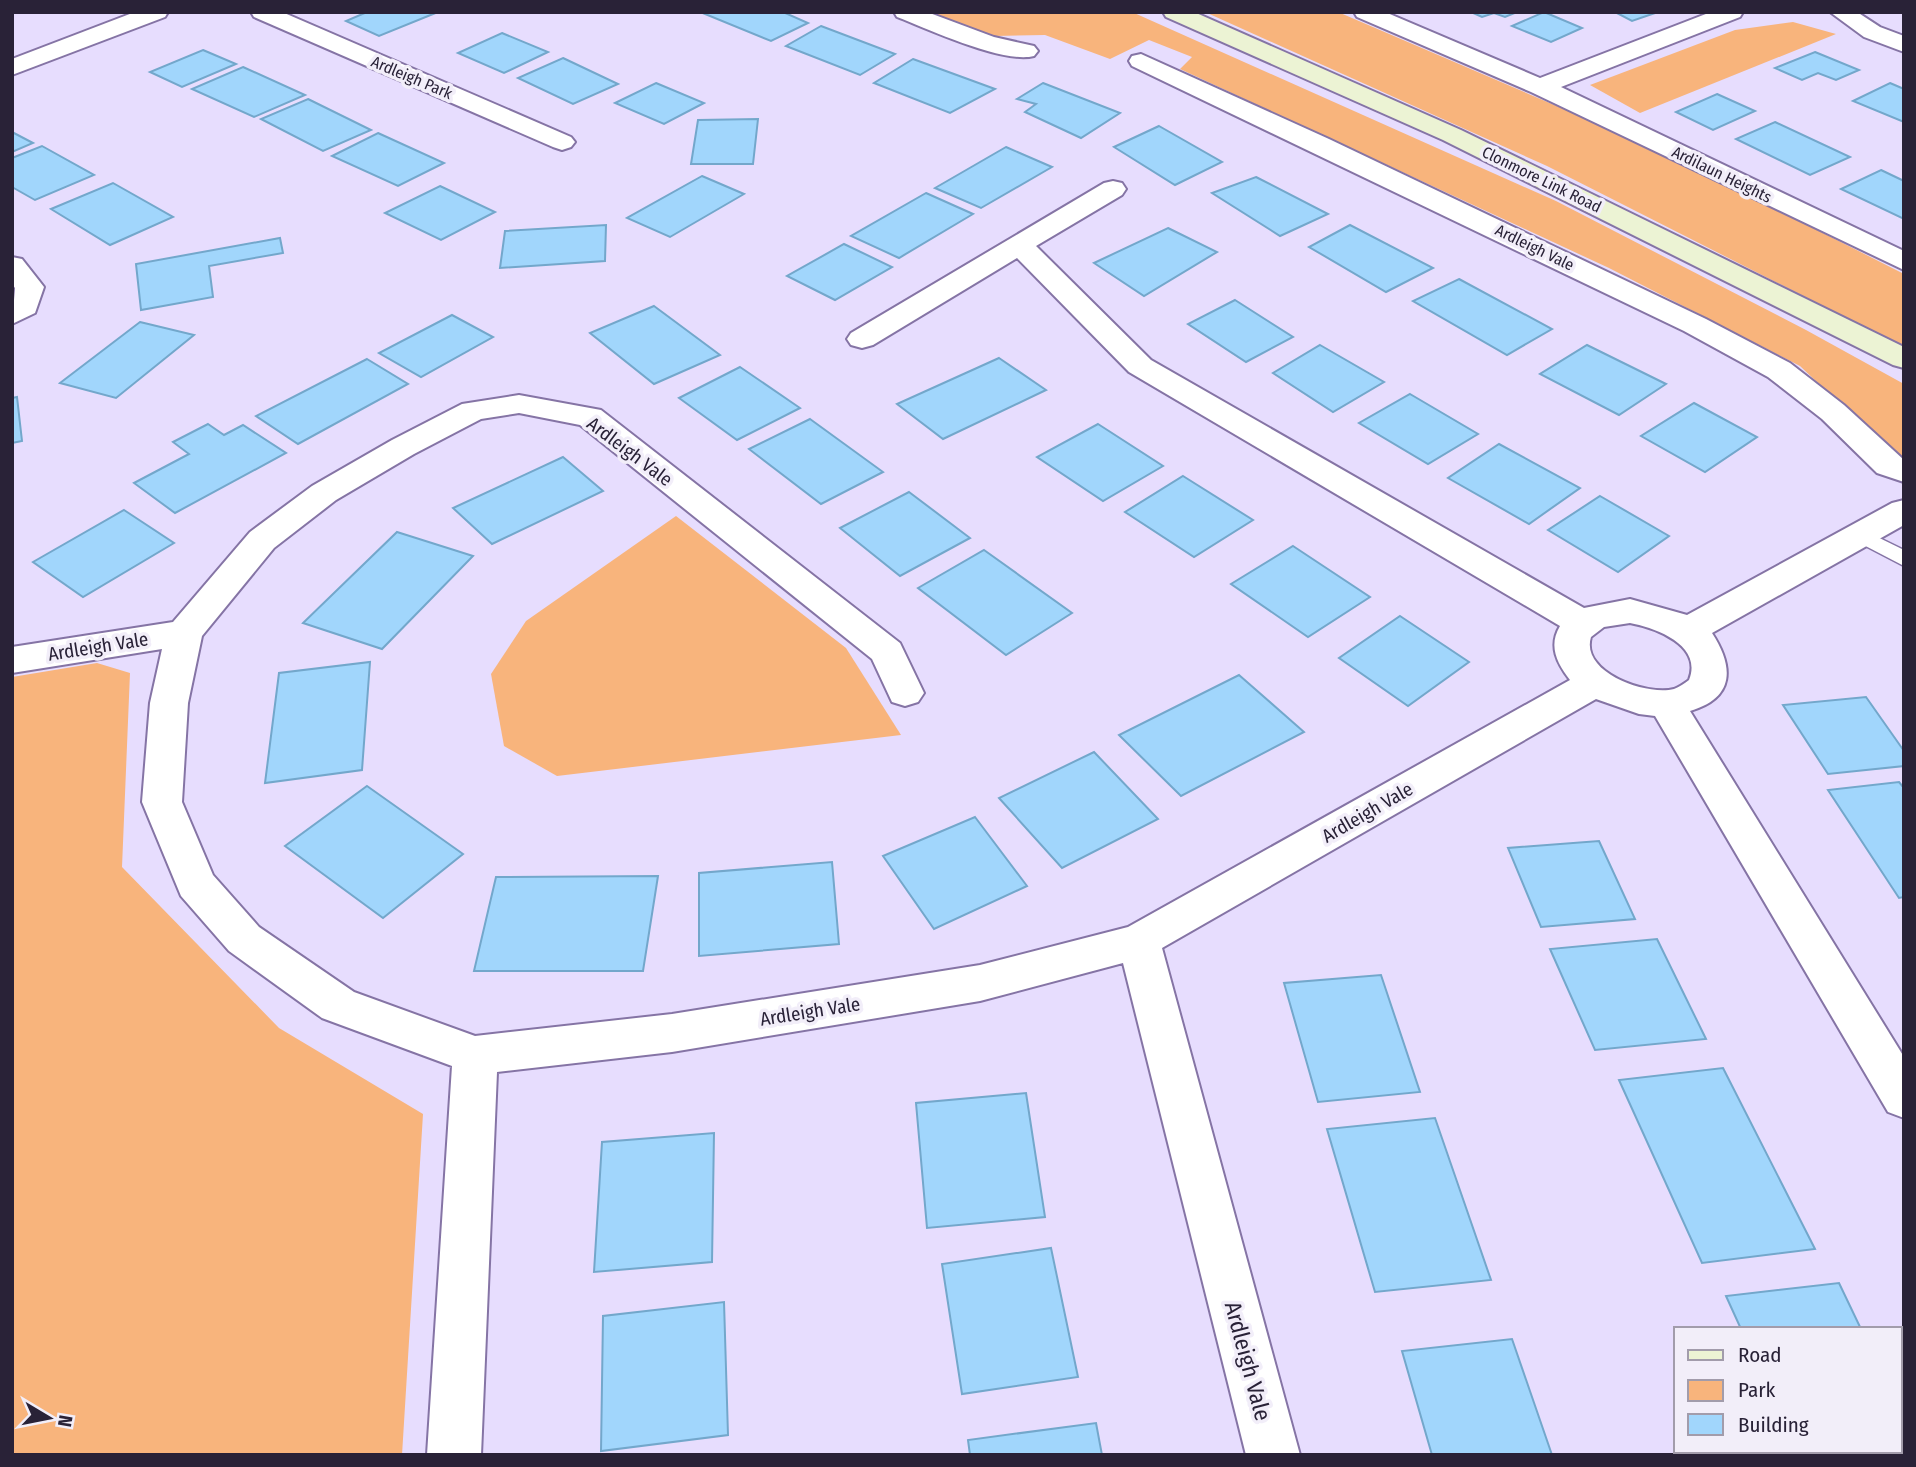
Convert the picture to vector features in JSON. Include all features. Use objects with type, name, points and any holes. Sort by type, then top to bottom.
[{"type":"main road","name":"Clonmore Link Road","points":[[1174,12],[1452,135],[1904,359]]},
{"type":"street","points":[[12,68],[157,12]]},
{"type":"street","name":"Ardleigh Park","points":[[262,12],[562,142]]},
{"type":"street","points":[[905,12],[988,43],[1026,51]]},
{"type":"street","name":"Ardilaun Heights","points":[[1365,12],[1540,87],[1904,262]]},
{"type":"street","points":[[1540,87],[1732,12]]},
{"type":"street","points":[[1841,12],[1872,32],[1904,45]]},
{"type":"street","name":"Ardleigh Vale","points":[[1141,61],[1695,325],[1779,370],[1833,412],[1889,466],[1904,472]]},
{"type":"street","points":[[862,339],[1113,189]]},
{"type":"street","points":[[1019,244],[1140,366],[1582,623]]},
{"type":"street","points":[[12,265],[30,287],[25,307],[12,315]]},
{"type":"street","name":"Ardleigh Vale","points":[[905,693],[887,652],[590,417],[519,404],[473,411],[403,447],[324,493],[262,540],[184,632],[169,703],[162,802],[196,884],[244,939],[338,1005],[475,1055],[672,1033],[980,983],[1139,941],[1595,683]]},
{"type":"street","points":[[1687,631],[1904,511]]},
{"type":"street","points":[[1630,611],[1671,622],[1687,631],[1702,646],[1709,661],[1710,676],[1702,689],[1687,699],[1666,703],[1629,699],[1595,683],[1582,671],[1571,645],[1574,633],[1582,623],[1595,616],[1630,611]]},
{"type":"street","name":"Ardleigh Vale","points":[[12,660],[184,632]]},
{"type":"street","points":[[1666,703],[1904,1098]]},
{"type":"street","name":"Ardleigh Vale","points":[[1139,941],[1273,1455]]},
{"type":"street","points":[[454,1455],[475,1055]]},
{"type":"lane","points":[[1861,535],[1904,559]]},
{"type":"green space","points":[[930,12],[1132,12],[1556,201],[1806,330],[1904,384],[1904,456],[1894,455],[1800,366],[1609,268],[1180,69],[1192,57],[1149,40],[1110,59],[1045,35],[994,36]]},
{"type":"green space","points":[[1205,12],[1338,12],[1657,149],[1904,274],[1904,347],[1547,166]]},
{"type":"green space","points":[[1793,22],[1836,34],[1640,113],[1590,85],[1735,30]]},
{"type":"green space","points":[[676,516],[846,648],[901,735],[557,776],[504,746],[491,674],[526,621]]},
{"type":"green space","points":[[97,663],[130,673],[122,867],[279,1028],[423,1114],[402,1455],[12,1455],[12,677]]},
{"type":"building","points":[[367,12],[438,12],[379,36],[346,21]]},
{"type":"building","points":[[783,12],[808,23],[771,41],[705,14]]},
{"type":"building","points":[[1471,12],[1517,12],[1505,17],[1494,13],[1482,17]]},
{"type":"building","points":[[1544,12],[1582,28],[1551,42],[1512,26]]},
{"type":"building","points":[[1615,12],[1658,12],[1632,21]]},
{"type":"building","points":[[821,26],[895,54],[860,75],[786,46]]},
{"type":"building","points":[[502,33],[548,52],[504,73],[458,53]]},
{"type":"building","points":[[203,50],[236,64],[182,87],[150,72]]},
{"type":"building","points":[[1815,52],[1859,70],[1836,80],[1818,73],[1802,80],[1775,68]]},
{"type":"building","points":[[563,58],[618,84],[573,104],[518,78]]},
{"type":"building","points":[[913,59],[995,89],[950,113],[874,83]]},
{"type":"building","points":[[243,67],[305,95],[254,117],[192,89]]},
{"type":"building","points":[[656,83],[704,103],[664,124],[615,103]]},
{"type":"building","points":[[1043,83],[1120,113],[1081,138],[1025,112],[1036,104],[1017,99]]},
{"type":"building","points":[[1890,83],[1904,89],[1904,122],[1853,101]]},
{"type":"building","points":[[1717,94],[1755,111],[1713,130],[1676,112]]},
{"type":"building","points":[[308,99],[371,130],[323,151],[261,119]]},
{"type":"building","points":[[758,119],[753,164],[691,164],[698,120]]},
{"type":"building","points":[[1775,122],[1850,157],[1810,175],[1736,139]]},
{"type":"building","points":[[1159,126],[1222,162],[1175,185],[1114,147]]},
{"type":"building","points":[[12,132],[33,143],[12,152]]},
{"type":"building","points":[[378,133],[444,163],[398,186],[332,156]]},
{"type":"building","points":[[42,146],[94,175],[35,200],[12,187],[12,158]]},
{"type":"building","points":[[1006,147],[1052,167],[981,208],[935,188]]},
{"type":"building","points":[[1881,170],[1904,181],[1904,219],[1841,189]]},
{"type":"building","points":[[702,176],[744,194],[670,237],[627,218]]},
{"type":"building","points":[[1256,177],[1328,214],[1280,236],[1212,193]]},
{"type":"building","points":[[113,183],[173,217],[110,245],[51,209]]},
{"type":"building","points":[[440,186],[495,212],[441,240],[385,213]]},
{"type":"building","points":[[926,193],[973,214],[899,258],[851,236]]},
{"type":"building","points":[[606,225],[605,261],[500,268],[505,231]]},
{"type":"building","points":[[1350,225],[1433,268],[1386,292],[1309,247]]},
{"type":"building","points":[[1168,228],[1217,252],[1144,296],[1094,263]]},
{"type":"building","points":[[280,238],[283,253],[209,266],[213,297],[141,310],[136,264]]},
{"type":"building","points":[[844,244],[892,267],[835,300],[787,276]]},
{"type":"building","points":[[1459,279],[1552,329],[1507,355],[1413,301]]},
{"type":"building","points":[[1235,300],[1293,337],[1246,362],[1188,324]]},
{"type":"building","points":[[654,306],[720,355],[654,384],[590,333]]},
{"type":"building","points":[[452,315],[493,337],[421,377],[379,353]]},
{"type":"building","points":[[140,322],[194,335],[116,398],[60,383]]},
{"type":"building","points":[[1320,345],[1384,382],[1333,412],[1273,373]]},
{"type":"building","points":[[1587,345],[1666,384],[1619,415],[1540,374]]},
{"type":"building","points":[[999,358],[1046,390],[943,439],[897,404]]},
{"type":"building","points":[[367,359],[408,384],[298,444],[256,416]]},
{"type":"building","points":[[740,367],[800,408],[737,440],[679,398]]},
{"type":"building","points":[[1410,394],[1478,434],[1428,464],[1359,423]]},
{"type":"building","points":[[17,397],[22,441],[12,443],[12,398]]},
{"type":"building","points":[[1694,403],[1757,437],[1705,472],[1641,436]]},
{"type":"building","points":[[810,419],[883,472],[821,504],[749,449]]},
{"type":"building","points":[[208,424],[224,435],[243,425],[286,453],[175,513],[134,483],[189,454],[173,442]]},
{"type":"building","points":[[1098,424],[1163,466],[1103,501],[1037,457]]},
{"type":"building","points":[[1499,444],[1580,488],[1529,524],[1448,478]]},
{"type":"building","points":[[563,457],[603,491],[492,544],[453,508]]},
{"type":"building","points":[[1183,476],[1253,520],[1194,557],[1125,512]]},
{"type":"building","points":[[909,492],[970,538],[900,576],[840,528]]},
{"type":"building","points":[[1600,496],[1669,536],[1618,572],[1548,530]]},
{"type":"building","points":[[124,510],[174,543],[83,597],[33,562]]},
{"type":"building","points":[[397,532],[473,556],[382,649],[303,623]]},
{"type":"building","points":[[1293,546],[1370,597],[1308,637],[1231,584]]},
{"type":"building","points":[[984,550],[1072,613],[1006,655],[918,588]]},
{"type":"building","points":[[1400,616],[1469,662],[1408,706],[1339,658]]},
{"type":"building","points":[[370,662],[362,770],[265,783],[279,673]]},
{"type":"building","points":[[1239,675],[1304,732],[1181,796],[1119,735]]},
{"type":"building","points":[[1866,697],[1904,751],[1904,766],[1828,774],[1783,705]]},
{"type":"building","points":[[1094,752],[1158,819],[1062,868],[999,798]]},
{"type":"building","points":[[1899,782],[1904,788],[1904,897],[1899,898],[1828,790]]},
{"type":"building","points":[[367,786],[463,854],[383,918],[285,846]]},
{"type":"building","points":[[975,817],[1027,886],[934,929],[883,856]]},
{"type":"building","points":[[1599,841],[1635,919],[1541,927],[1508,848]]},
{"type":"building","points":[[832,862],[839,944],[699,956],[699,873]]},
{"type":"building","points":[[658,876],[643,971],[474,971],[496,877]]},
{"type":"building","points":[[1657,939],[1706,1039],[1595,1050],[1550,949]]},
{"type":"building","points":[[1381,975],[1420,1092],[1318,1102],[1284,983]]},
{"type":"building","points":[[1723,1068],[1815,1249],[1702,1263],[1619,1080]]},
{"type":"building","points":[[1026,1093],[1045,1217],[927,1228],[916,1103]]},
{"type":"building","points":[[1435,1118],[1491,1280],[1375,1292],[1327,1129]]},
{"type":"building","points":[[714,1133],[712,1262],[594,1272],[602,1142]]},
{"type":"building","points":[[1051,1248],[1078,1377],[962,1394],[942,1264]]},
{"type":"building","points":[[1839,1283],[1860,1327],[1740,1327],[1726,1296]]},
{"type":"building","points":[[724,1302],[728,1435],[601,1451],[603,1316]]},
{"type":"building","points":[[1512,1339],[1552,1455],[1432,1455],[1402,1351]]},
{"type":"building","points":[[1096,1423],[1102,1455],[970,1455],[968,1440]]}]
